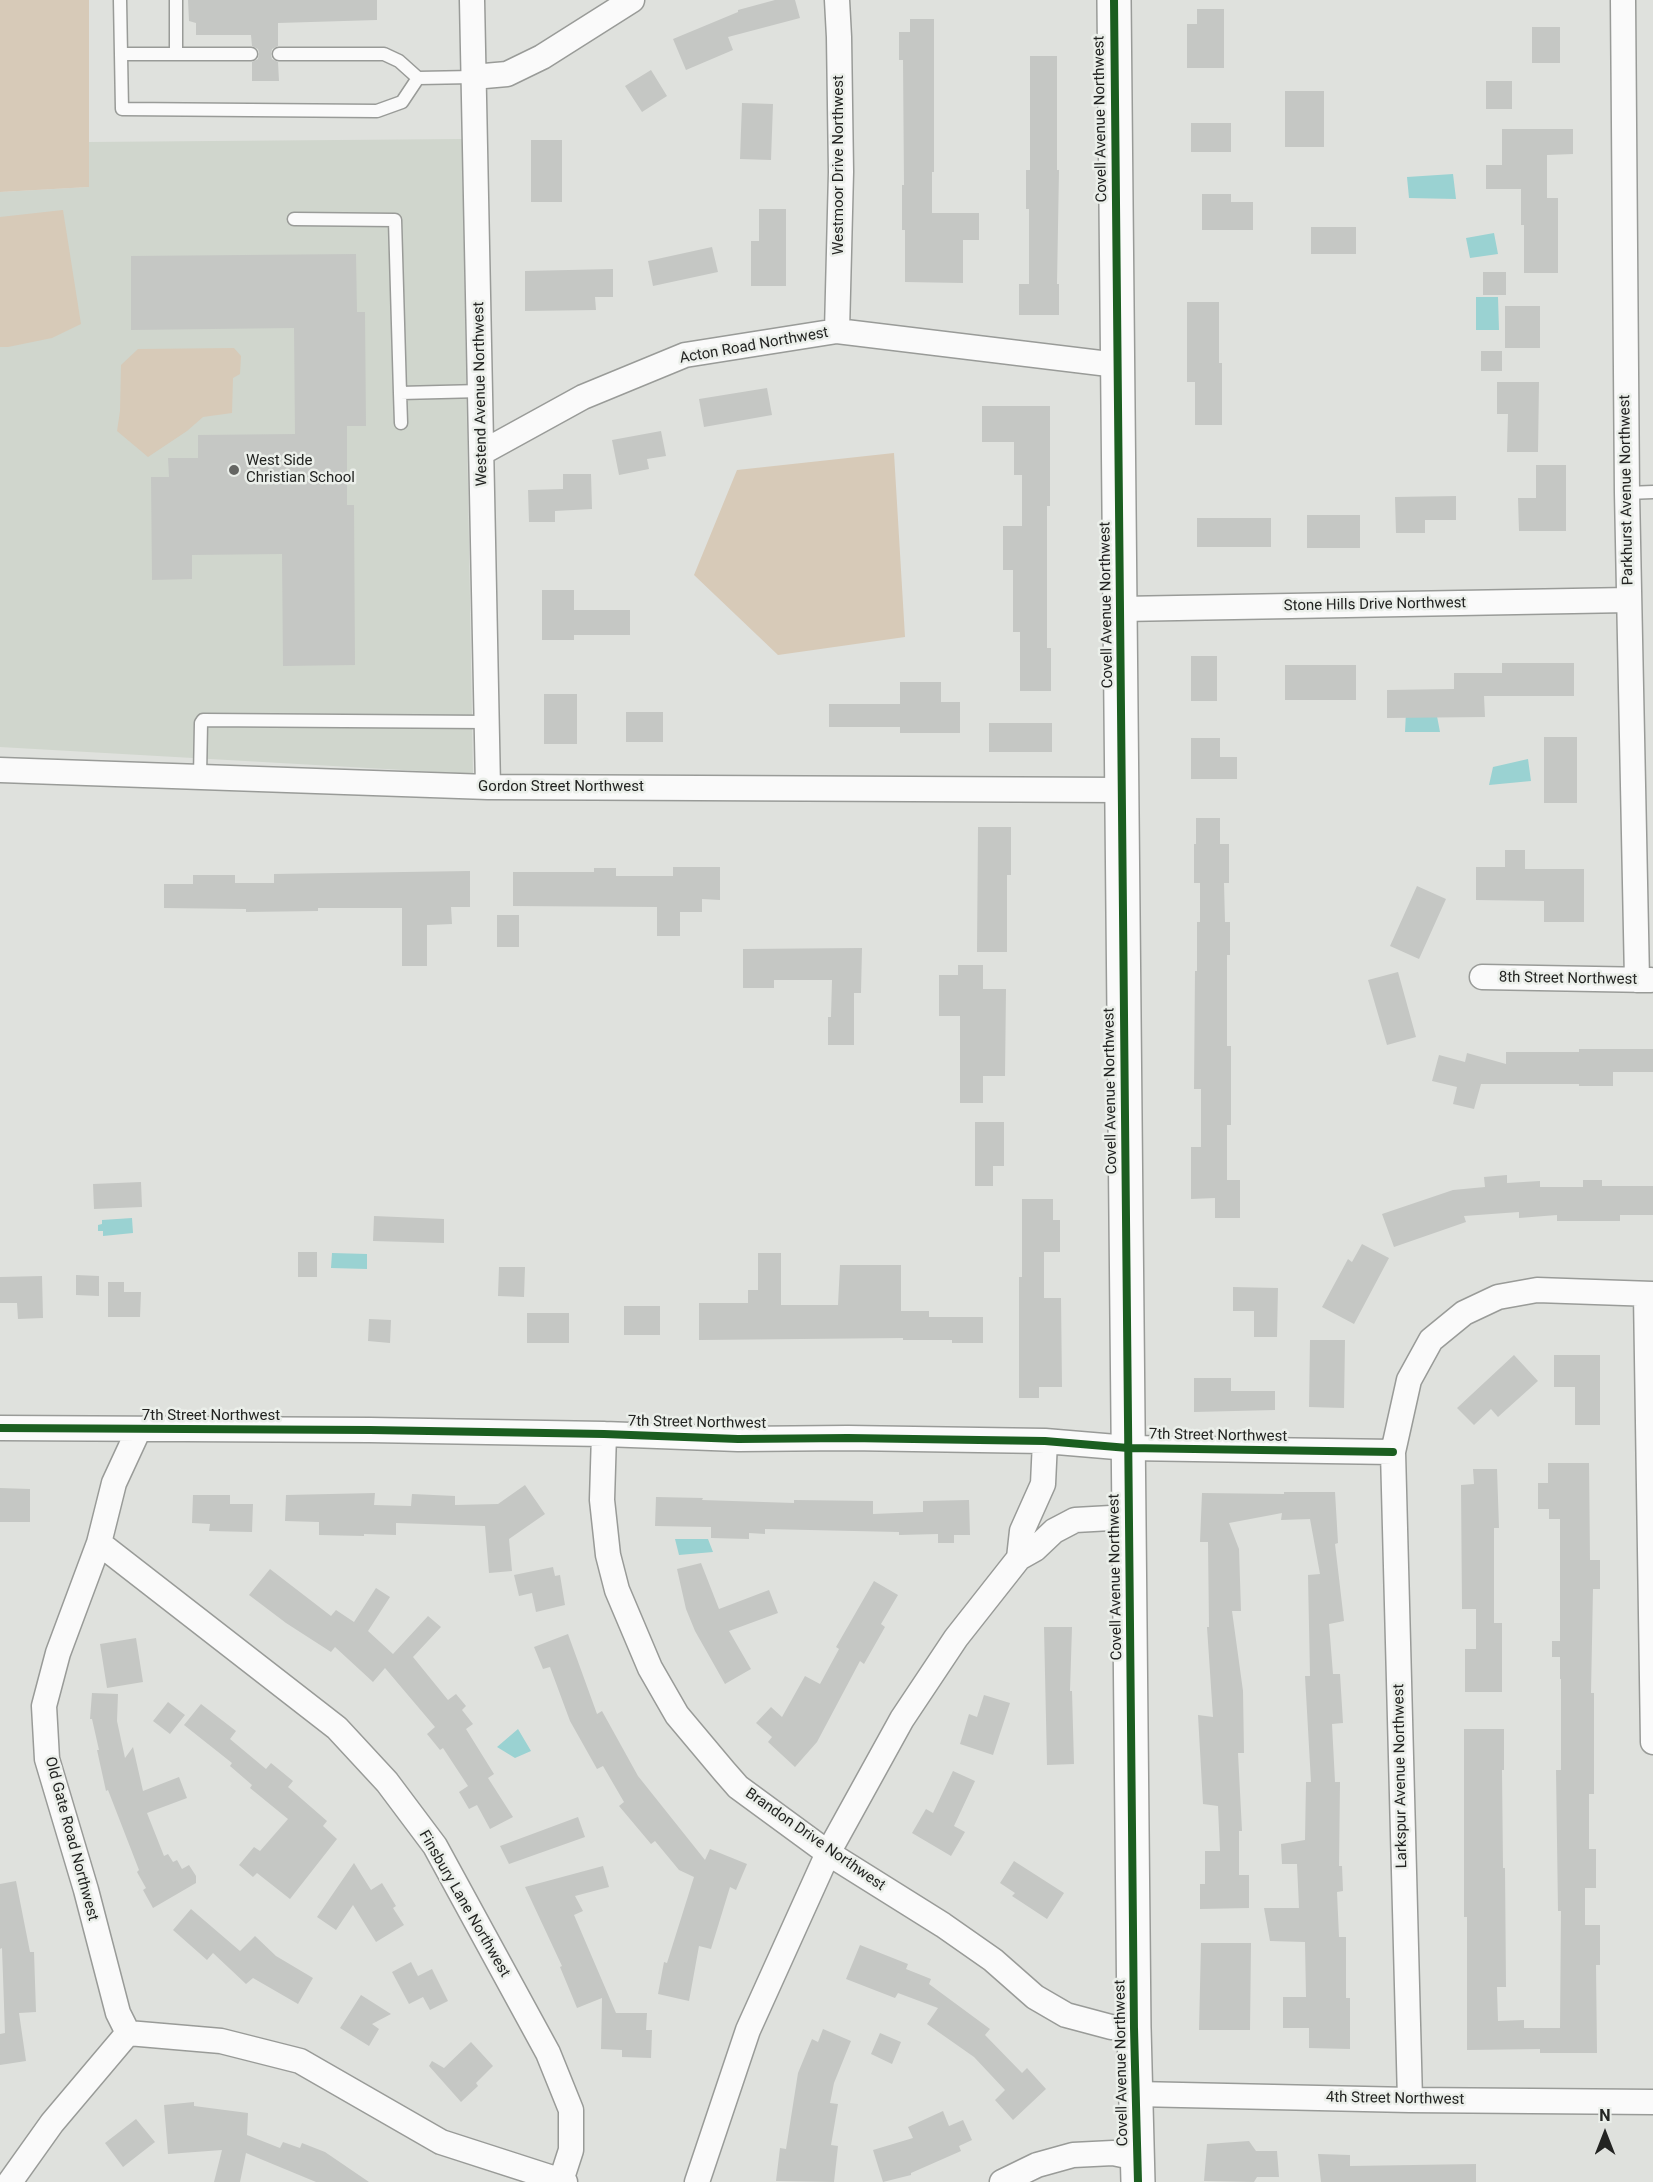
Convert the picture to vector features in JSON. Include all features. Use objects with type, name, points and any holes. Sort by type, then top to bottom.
[{"type":"street","name":"Westend Avenue Northwest","points":[[472,0],[483,452],[488,787]]},
{"type":"street","points":[[473,77],[507,74],[542,57],[632,0]]},
{"type":"street","name":"Westmoor Drive Northwest","points":[[837,0],[841,172],[837,331]]},
{"type":"street","name":"Covell Avenue Northwest","points":[[1114,0],[1134,2028],[1138,2170]]},
{"type":"street","name":"Parkhurst Avenue Northwest","points":[[1623,0],[1629,600],[1645,980]]},
{"type":"street","name":"Acton Road Northwest","points":[[483,452],[583,397],[685,355],[837,331],[1117,365]]},
{"type":"street","name":"Stone Hills Drive Northwest","points":[[1121,609],[1629,600]]},
{"type":"street","name":"Gordon Street Northwest","points":[[0,770],[488,787],[1122,790]]},
{"type":"street","name":"8th Street Northwest","points":[[1482,977],[1645,980]]},
{"type":"street","points":[[1393,1452],[1409,1380],[1431,1340],[1464,1313],[1498,1297],[1537,1290],[1650,1294],[1653,1742]]},
{"type":"street","name":"7th Street Northwest","points":[[0,1428],[604,1434],[738,1439],[1045,1441],[1128,1448],[1393,1452]]},
{"type":"street","name":"Old Gate Road Northwest","points":[[128,2033],[116,2004],[86,1890],[47,1758],[44,1706],[58,1653],[99,1542],[114,1483],[139,1429]]},
{"type":"street","name":"Brandon Drive Northwest","points":[[604,1434],[602,1500],[608,1555],[626,1614],[650,1668],[677,1715],[738,1787],[828,1853],[943,1925],[993,1960],[1035,1997],[1066,2015],[1111,2026],[1134,2028]]},
{"type":"street","points":[[1020,1558],[1022,1531],[1043,1484],[1045,1441]]},
{"type":"street","name":"Larkspur Avenue Northwest","points":[[1393,1452],[1410,2100]]},
{"type":"street","points":[[697,2182],[748,2030],[828,1853],[902,1719],[956,1638],[1020,1558],[1035,1549],[1054,1531],[1075,1520],[1129,1517]]},
{"type":"street","name":"Finsbury Lane Northwest","points":[[99,1542],[337,1728],[387,1782],[435,1846],[548,2053],[571,2110],[572,2150],[563,2181]]},
{"type":"street","points":[[10,2182],[52,2123],[128,2033],[221,2041],[300,2061],[441,2142],[563,2181]]},
{"type":"street","name":"4th Street Northwest","points":[[1136,2094],[1653,2102]]},
{"type":"street","points":[[1002,2182],[1037,2164],[1073,2155],[1113,2153],[1138,2170]]},
{"type":"lane","points":[[120,0],[122,109],[377,111],[402,102],[418,78]]},
{"type":"lane","points":[[176,0],[176,53]]},
{"type":"lane","points":[[121,54],[250,54]]},
{"type":"lane","points":[[279,54],[384,54],[399,61],[418,78],[473,77]]},
{"type":"lane","points":[[294,219],[395,220],[400,423]]},
{"type":"lane","points":[[400,393],[481,391]]},
{"type":"lane","points":[[1627,494],[1653,492]]},
{"type":"lane","points":[[200,777],[201,723],[203,720],[487,722]]},
{"type":"shaded area","points":[[0,0],[89,0],[89,187],[0,192]]},
{"type":"shaded area","name":"West Side Christian School","points":[[462,139],[473,774],[0,747],[0,192],[89,187],[89,142]]},
{"type":"shaded area","points":[[63,210],[81,324],[52,338],[0,347],[0,217]]},
{"type":"shaded area","points":[[234,348],[241,356],[240,374],[233,378],[232,413],[203,417],[187,431],[148,457],[117,431],[121,365],[138,349]]},
{"type":"shaded area","points":[[894,453],[905,637],[778,655],[694,575],[737,470]]},
{"type":"water","points":[[1453,174],[1456,199],[1409,198],[1407,177]]},
{"type":"water","points":[[1494,233],[1498,254],[1470,258],[1466,238]]},
{"type":"water","points":[[1476,297],[1498,297],[1499,330],[1476,330]]},
{"type":"water","points":[[1436,711],[1440,732],[1405,732],[1406,712]]},
{"type":"water","points":[[1528,759],[1531,781],[1489,785],[1493,767]]},
{"type":"water","points":[[132,1218],[133,1233],[103,1236],[103,1231],[98,1231],[98,1225],[102,1224],[102,1220]]},
{"type":"water","points":[[332,1253],[367,1254],[367,1269],[331,1268]]},
{"type":"water","points":[[675,1539],[708,1539],[713,1552],[679,1555]]},
{"type":"water","points":[[518,1729],[531,1751],[515,1758],[497,1747]]},
{"type":"building","points":[[188,0],[377,0],[377,20],[278,23],[278,46],[272,49],[271,55],[272,59],[278,62],[279,81],[252,81],[252,62],[258,59],[259,53],[258,49],[252,46],[251,35],[196,35],[196,23],[189,21]]},
{"type":"building","points":[[775,0],[795,0],[800,18],[728,37],[733,50],[686,70],[673,39],[738,12],[738,10]]},
{"type":"building","points":[[1197,9],[1224,9],[1224,68],[1187,68],[1187,24],[1197,24]]},
{"type":"building","points":[[910,19],[934,19],[932,213],[979,213],[979,240],[963,240],[963,283],[905,282],[905,230],[902,230],[903,60],[899,60],[899,32],[910,32]]},
{"type":"building","points":[[1532,27],[1560,27],[1560,63],[1532,63]]},
{"type":"building","points":[[1030,56],[1057,56],[1059,315],[1019,315],[1019,284],[1029,284],[1029,209],[1026,209],[1026,170],[1030,170]]},
{"type":"building","points":[[651,70],[667,96],[642,112],[625,86]]},
{"type":"building","points":[[1486,81],[1512,81],[1512,109],[1486,109]]},
{"type":"building","points":[[1285,91],[1324,91],[1324,147],[1285,147]]},
{"type":"building","points":[[742,103],[773,104],[771,160],[740,159]]},
{"type":"building","points":[[1191,123],[1231,123],[1231,152],[1191,152]]},
{"type":"building","points":[[1502,129],[1573,129],[1573,154],[1547,155],[1547,198],[1558,198],[1558,273],[1524,273],[1521,189],[1486,189],[1486,165],[1502,165]]},
{"type":"building","points":[[531,140],[562,140],[562,202],[531,202]]},
{"type":"building","points":[[1202,194],[1231,194],[1231,202],[1253,202],[1253,230],[1202,230]]},
{"type":"building","points":[[759,209],[786,209],[786,286],[751,286],[751,241],[759,241]]},
{"type":"building","points":[[1311,227],[1356,227],[1356,254],[1311,254]]},
{"type":"building","points":[[712,247],[718,272],[653,286],[648,261]]},
{"type":"building","points":[[356,254],[357,312],[365,312],[366,426],[347,426],[347,505],[354,505],[355,665],[283,666],[282,554],[192,555],[192,579],[152,580],[151,477],[169,477],[168,458],[198,458],[198,435],[295,434],[294,328],[131,330],[131,256]]},
{"type":"building","points":[[613,269],[613,297],[595,297],[596,310],[525,311],[525,271]]},
{"type":"building","points":[[1483,272],[1506,272],[1506,295],[1483,295]]},
{"type":"building","points":[[1187,302],[1219,302],[1222,425],[1195,425],[1195,382],[1187,382]]},
{"type":"building","points":[[1505,306],[1540,306],[1540,348],[1505,348]]},
{"type":"building","points":[[1481,351],[1502,351],[1502,371],[1481,371]]},
{"type":"building","points":[[1497,382],[1539,382],[1538,452],[1507,452],[1508,414],[1497,414]]},
{"type":"building","points":[[767,388],[772,415],[704,427],[699,399]]},
{"type":"building","points":[[982,406],[1050,406],[1047,648],[1051,648],[1051,691],[1020,691],[1020,632],[1013,632],[1013,570],[1003,570],[1003,526],[1022,526],[1022,475],[1014,475],[1014,442],[982,442]]},
{"type":"building","points":[[661,431],[666,456],[647,459],[649,469],[619,475],[612,440]]},
{"type":"building","points":[[1536,465],[1566,465],[1566,531],[1519,531],[1518,498],[1536,498]]},
{"type":"building","points":[[563,474],[591,474],[592,509],[555,511],[555,522],[529,522],[528,490],[563,489]]},
{"type":"building","points":[[1456,496],[1456,520],[1425,520],[1425,533],[1396,533],[1395,497]]},
{"type":"building","points":[[1307,515],[1360,515],[1360,548],[1307,548]]},
{"type":"building","points":[[1197,518],[1271,518],[1271,547],[1197,547]]},
{"type":"building","points":[[542,590],[574,590],[574,610],[630,610],[630,635],[574,635],[574,640],[542,640]]},
{"type":"building","points":[[1191,656],[1217,656],[1217,701],[1191,701]]},
{"type":"building","points":[[1502,663],[1574,663],[1574,696],[1484,696],[1485,717],[1387,718],[1387,690],[1454,689],[1454,673],[1502,673]]},
{"type":"building","points":[[1285,665],[1356,665],[1356,700],[1285,700]]},
{"type":"building","points":[[900,682],[941,682],[941,702],[960,702],[960,733],[900,733],[900,727],[829,727],[829,704],[900,704]]},
{"type":"building","points":[[544,694],[577,694],[577,744],[544,744]]},
{"type":"building","points":[[626,712],[663,712],[663,742],[626,742]]},
{"type":"building","points":[[989,723],[1052,723],[1052,752],[989,752]]},
{"type":"building","points":[[1544,737],[1577,737],[1577,803],[1544,803]]},
{"type":"building","points":[[1191,738],[1220,738],[1220,757],[1237,757],[1237,779],[1191,779]]},
{"type":"building","points":[[1196,818],[1220,818],[1220,844],[1229,844],[1229,883],[1224,883],[1225,922],[1230,922],[1230,955],[1227,955],[1227,1046],[1231,1046],[1231,1125],[1227,1125],[1227,1180],[1240,1180],[1240,1218],[1215,1218],[1215,1198],[1191,1199],[1191,1147],[1201,1147],[1201,1089],[1194,1089],[1195,971],[1197,971],[1197,922],[1200,922],[1200,883],[1194,883]]},
{"type":"building","points":[[978,827],[1011,827],[1011,875],[1007,875],[1007,952],[977,952]]},
{"type":"building","points":[[1505,850],[1525,850],[1525,869],[1584,869],[1584,922],[1544,922],[1544,901],[1476,900],[1476,867],[1505,867]]},
{"type":"building","points":[[673,867],[720,867],[720,900],[702,899],[702,912],[680,912],[680,936],[657,936],[657,907],[513,906],[513,872],[594,872],[594,868],[616,868],[616,876],[673,876]]},
{"type":"building","points":[[470,871],[470,907],[451,907],[452,924],[427,925],[427,966],[402,966],[402,908],[318,908],[318,911],[246,912],[246,909],[164,908],[164,884],[193,884],[193,875],[235,875],[235,883],[274,883],[274,874]]},
{"type":"building","points":[[1417,886],[1446,899],[1419,959],[1390,946]]},
{"type":"building","points":[[497,915],[519,915],[519,947],[497,947]]},
{"type":"building","points":[[862,948],[861,993],[854,993],[854,1045],[828,1045],[832,980],[774,980],[774,988],[743,988],[743,949]]},
{"type":"building","points":[[958,965],[983,965],[983,989],[1006,989],[1005,1076],[983,1076],[983,1103],[960,1103],[960,1016],[939,1016],[939,975],[958,975]]},
{"type":"building","points":[[1398,972],[1416,1037],[1387,1045],[1368,980]]},
{"type":"building","points":[[1579,1049],[1653,1049],[1653,1072],[1613,1072],[1613,1086],[1481,1084],[1474,1109],[1453,1104],[1457,1087],[1432,1081],[1439,1055],[1465,1062],[1467,1053],[1506,1064],[1506,1052],[1579,1052]]},
{"type":"building","points":[[975,1122],[1004,1122],[1004,1166],[993,1166],[993,1186],[975,1186]]},
{"type":"building","points":[[1507,1175],[1507,1183],[1540,1181],[1540,1187],[1583,1187],[1583,1180],[1602,1180],[1602,1186],[1653,1186],[1653,1215],[1620,1215],[1620,1221],[1557,1221],[1557,1215],[1519,1218],[1519,1212],[1464,1216],[1466,1222],[1394,1247],[1382,1214],[1453,1190],[1485,1187],[1484,1177]]},
{"type":"building","points":[[141,1182],[142,1207],[94,1209],[93,1184]]},
{"type":"building","points":[[1022,1199],[1053,1199],[1053,1220],[1060,1220],[1060,1252],[1044,1252],[1044,1298],[1061,1298],[1062,1387],[1039,1387],[1039,1398],[1019,1398],[1019,1277],[1022,1277]]},
{"type":"building","points":[[374,1216],[444,1219],[444,1243],[373,1241]]},
{"type":"building","points":[[1362,1244],[1389,1258],[1354,1324],[1322,1307],[1348,1259],[1352,1262]]},
{"type":"building","points":[[298,1252],[317,1252],[317,1277],[298,1277]]},
{"type":"building","points":[[758,1253],[781,1253],[781,1305],[838,1305],[840,1265],[901,1265],[901,1311],[929,1311],[929,1317],[983,1317],[983,1343],[952,1343],[952,1340],[903,1340],[903,1338],[699,1340],[699,1303],[748,1303],[748,1290],[758,1290]]},
{"type":"building","points":[[499,1267],[525,1267],[524,1297],[498,1296]]},
{"type":"building","points":[[76,1275],[99,1276],[99,1296],[76,1295]]},
{"type":"building","points":[[42,1276],[43,1318],[18,1319],[17,1303],[0,1303],[0,1277]]},
{"type":"building","points":[[108,1282],[124,1282],[124,1292],[141,1292],[140,1317],[108,1317]]},
{"type":"building","points":[[1233,1287],[1278,1288],[1277,1337],[1254,1337],[1254,1311],[1233,1311]]},
{"type":"building","points":[[624,1306],[660,1306],[660,1335],[624,1335]]},
{"type":"building","points":[[527,1313],[569,1313],[569,1343],[527,1343]]},
{"type":"building","points":[[369,1319],[391,1320],[390,1343],[368,1341]]},
{"type":"building","points":[[1310,1340],[1345,1340],[1344,1408],[1309,1407]]},
{"type":"building","points":[[1514,1355],[1538,1381],[1498,1417],[1491,1409],[1474,1425],[1457,1408]]},
{"type":"building","points":[[1554,1355],[1600,1355],[1600,1425],[1575,1425],[1575,1387],[1554,1387]]},
{"type":"building","points":[[1194,1378],[1231,1378],[1231,1391],[1275,1391],[1275,1410],[1194,1412]]},
{"type":"building","points":[[1548,1463],[1589,1463],[1590,1560],[1600,1560],[1600,1589],[1593,1589],[1591,1693],[1594,1693],[1594,1794],[1589,1794],[1589,1849],[1596,1849],[1596,1888],[1585,1888],[1585,1925],[1600,1925],[1600,1965],[1596,1965],[1597,2053],[1540,2053],[1540,2049],[1467,2050],[1464,1729],[1504,1729],[1504,1770],[1502,1770],[1506,1987],[1497,1987],[1498,2021],[1524,2020],[1524,2028],[1560,2028],[1561,1911],[1558,1911],[1556,1770],[1561,1770],[1561,1679],[1560,1657],[1552,1657],[1552,1641],[1560,1641],[1560,1519],[1549,1519],[1549,1509],[1538,1509],[1538,1483],[1548,1483]]},
{"type":"building","points":[[1473,1469],[1497,1469],[1499,1528],[1494,1528],[1494,1623],[1502,1623],[1502,1692],[1465,1692],[1465,1649],[1476,1649],[1476,1609],[1462,1609],[1461,1485],[1474,1484]]},
{"type":"building","points":[[525,1485],[545,1514],[509,1539],[512,1571],[489,1573],[485,1526],[396,1523],[396,1535],[319,1535],[319,1522],[285,1521],[286,1495],[375,1493],[374,1505],[411,1506],[412,1494],[455,1496],[455,1505],[498,1504]]},
{"type":"building","points":[[0,1488],[30,1489],[30,1522],[0,1522]]},
{"type":"building","points":[[1284,1492],[1335,1492],[1338,1543],[1335,1544],[1344,1621],[1329,1624],[1333,1674],[1340,1674],[1343,1723],[1332,1724],[1335,1782],[1340,1782],[1339,1866],[1342,1866],[1343,1891],[1337,1892],[1339,1937],[1346,1937],[1346,1998],[1350,1998],[1350,2049],[1309,2048],[1309,2028],[1283,2028],[1283,1997],[1306,1997],[1305,1942],[1270,1941],[1264,1908],[1299,1908],[1297,1864],[1282,1864],[1281,1844],[1305,1840],[1306,1782],[1311,1782],[1305,1676],[1310,1676],[1308,1575],[1320,1574],[1310,1519],[1281,1520],[1282,1513],[1229,1523],[1239,1549],[1241,1611],[1232,1611],[1243,1691],[1244,1753],[1238,1753],[1242,1831],[1239,1831],[1239,1875],[1249,1875],[1249,1908],[1200,1909],[1200,1884],[1205,1884],[1205,1851],[1220,1851],[1218,1806],[1203,1804],[1198,1715],[1213,1717],[1207,1627],[1209,1627],[1208,1542],[1200,1542],[1202,1493],[1284,1494]]},
{"type":"building","points":[[193,1495],[230,1495],[230,1504],[253,1504],[252,1532],[209,1531],[210,1524],[192,1523]]},
{"type":"building","points":[[656,1497],[794,1503],[794,1500],[873,1501],[873,1514],[923,1512],[923,1501],[969,1500],[970,1535],[954,1535],[954,1543],[938,1543],[938,1534],[899,1535],[899,1532],[765,1529],[765,1534],[749,1533],[749,1539],[711,1538],[711,1527],[655,1526]]},
{"type":"building","points":[[701,1563],[719,1609],[769,1590],[778,1613],[729,1631],[751,1669],[725,1684],[695,1631],[686,1609],[677,1569]]},
{"type":"building","points":[[553,1567],[555,1576],[560,1575],[565,1605],[536,1612],[532,1593],[519,1596],[514,1575]]},
{"type":"building","points":[[270,1569],[331,1616],[336,1610],[354,1622],[376,1588],[390,1597],[368,1631],[393,1654],[428,1616],[441,1627],[413,1657],[448,1700],[456,1694],[466,1706],[462,1710],[473,1724],[466,1729],[494,1774],[488,1778],[513,1817],[490,1829],[477,1805],[469,1809],[459,1792],[468,1786],[443,1748],[440,1750],[427,1734],[435,1727],[385,1668],[373,1682],[335,1647],[331,1652],[286,1623],[249,1595]]},
{"type":"building","points":[[874,1581],[898,1595],[881,1624],[885,1627],[864,1664],[860,1661],[817,1742],[795,1767],[768,1742],[772,1737],[756,1723],[771,1707],[782,1717],[805,1676],[820,1684],[839,1649],[836,1647]]},
{"type":"building","points":[[1044,1627],[1072,1627],[1070,1691],[1072,1691],[1074,1764],[1047,1765]]},
{"type":"building","points":[[568,1634],[597,1714],[602,1711],[638,1776],[705,1860],[710,1849],[747,1864],[736,1890],[730,1887],[711,1949],[699,1946],[689,2001],[658,1994],[664,1962],[667,1963],[694,1877],[679,1870],[655,1841],[651,1844],[619,1806],[624,1802],[603,1766],[597,1769],[570,1721],[550,1667],[543,1669],[534,1647]]},
{"type":"building","points":[[136,1638],[143,1682],[107,1688],[100,1644]]},
{"type":"building","points":[[92,1693],[118,1694],[117,1721],[125,1758],[133,1747],[143,1791],[179,1777],[187,1798],[147,1813],[164,1856],[168,1854],[173,1862],[177,1860],[182,1869],[189,1865],[196,1876],[196,1883],[153,1908],[143,1890],[146,1888],[137,1872],[139,1870],[108,1790],[106,1791],[97,1750],[99,1750],[92,1719],[90,1719]]},
{"type":"building","points":[[984,1695],[1010,1703],[993,1755],[960,1744],[969,1714],[977,1717]]},
{"type":"building","points":[[168,1702],[185,1715],[170,1734],[153,1721]]},
{"type":"building","points":[[201,1704],[236,1731],[230,1739],[266,1769],[271,1763],[293,1781],[288,1787],[327,1821],[323,1826],[337,1839],[290,1899],[257,1873],[253,1877],[239,1865],[254,1847],[260,1851],[288,1819],[250,1788],[252,1785],[230,1766],[232,1763],[184,1725]]},
{"type":"building","points":[[953,1771],[975,1781],[954,1826],[965,1832],[951,1856],[912,1833],[926,1809],[933,1813]]},
{"type":"building","points":[[578,1817],[585,1837],[509,1864],[500,1846]]},
{"type":"building","points":[[1014,1861],[1064,1893],[1047,1919],[1012,1896],[1015,1893],[1000,1883]]},
{"type":"building","points":[[354,1863],[371,1890],[382,1883],[396,1906],[393,1908],[404,1925],[376,1942],[353,1905],[336,1930],[317,1917]]},
{"type":"building","points":[[603,1866],[609,1887],[575,1896],[583,1911],[574,1915],[616,2013],[647,2013],[646,2030],[652,2030],[651,2058],[622,2057],[622,2050],[601,2049],[602,1998],[577,2008],[560,1967],[562,1966],[525,1887]]},
{"type":"building","points":[[16,1881],[30,1952],[34,1952],[36,2012],[19,2013],[26,2061],[0,2065],[0,2034],[5,2033],[2,1948],[0,1949],[0,1884]]},
{"type":"building","points":[[191,1909],[240,1951],[255,1936],[276,1956],[313,1978],[298,2004],[253,1978],[246,1984],[213,1953],[207,1960],[173,1930]]},
{"type":"building","points":[[1201,1943],[1251,1943],[1250,2030],[1199,2030]]},
{"type":"building","points":[[860,1945],[908,1964],[906,1969],[931,1979],[929,1984],[990,2029],[985,2035],[1022,2073],[1027,2068],[1046,2089],[1013,2120],[995,2100],[1005,2090],[974,2057],[927,2024],[938,2008],[898,1993],[895,1998],[846,1979]]},
{"type":"building","points":[[411,1962],[418,1976],[432,1969],[448,2001],[430,2010],[423,1997],[409,2004],[392,1972]]},
{"type":"building","points":[[361,1995],[391,2014],[372,2024],[379,2029],[369,2046],[340,2028]]},
{"type":"building","points":[[823,2029],[851,2041],[834,2083],[830,2103],[838,2104],[831,2145],[838,2146],[834,2182],[776,2181],[780,2148],[786,2149],[798,2073],[812,2039],[818,2042]]},
{"type":"building","points":[[880,2033],[901,2042],[892,2064],[871,2054]]},
{"type":"building","points":[[471,2042],[493,2066],[476,2083],[478,2086],[461,2102],[429,2066],[432,2061],[444,2068]]},
{"type":"building","points":[[194,2102],[194,2106],[248,2113],[247,2135],[280,2148],[283,2142],[300,2148],[302,2143],[325,2152],[369,2182],[316,2182],[246,2153],[240,2182],[214,2182],[222,2150],[168,2154],[164,2105]]},
{"type":"building","points":[[943,2111],[949,2126],[963,2120],[972,2140],[959,2146],[961,2151],[911,2173],[911,2175],[883,2182],[873,2150],[913,2138],[908,2127]]},
{"type":"building","points":[[136,2119],[155,2142],[123,2167],[105,2143]]},
{"type":"building","points":[[1249,2141],[1256,2151],[1277,2151],[1279,2177],[1257,2177],[1254,2182],[1204,2181],[1207,2144]]},
{"type":"building","points":[[1318,2154],[1350,2155],[1350,2166],[1476,2164],[1476,2182],[1321,2182]]},
{"type":"cycle path","points":[[1114,0],[1134,2028],[1138,2182]]},
{"type":"cycle path","points":[[0,1428],[370,1430],[738,1439],[1045,1441],[1128,1448],[1393,1452]]},
{"type":"place","name":"West Side Christian School","points":[[234,470]]}]
